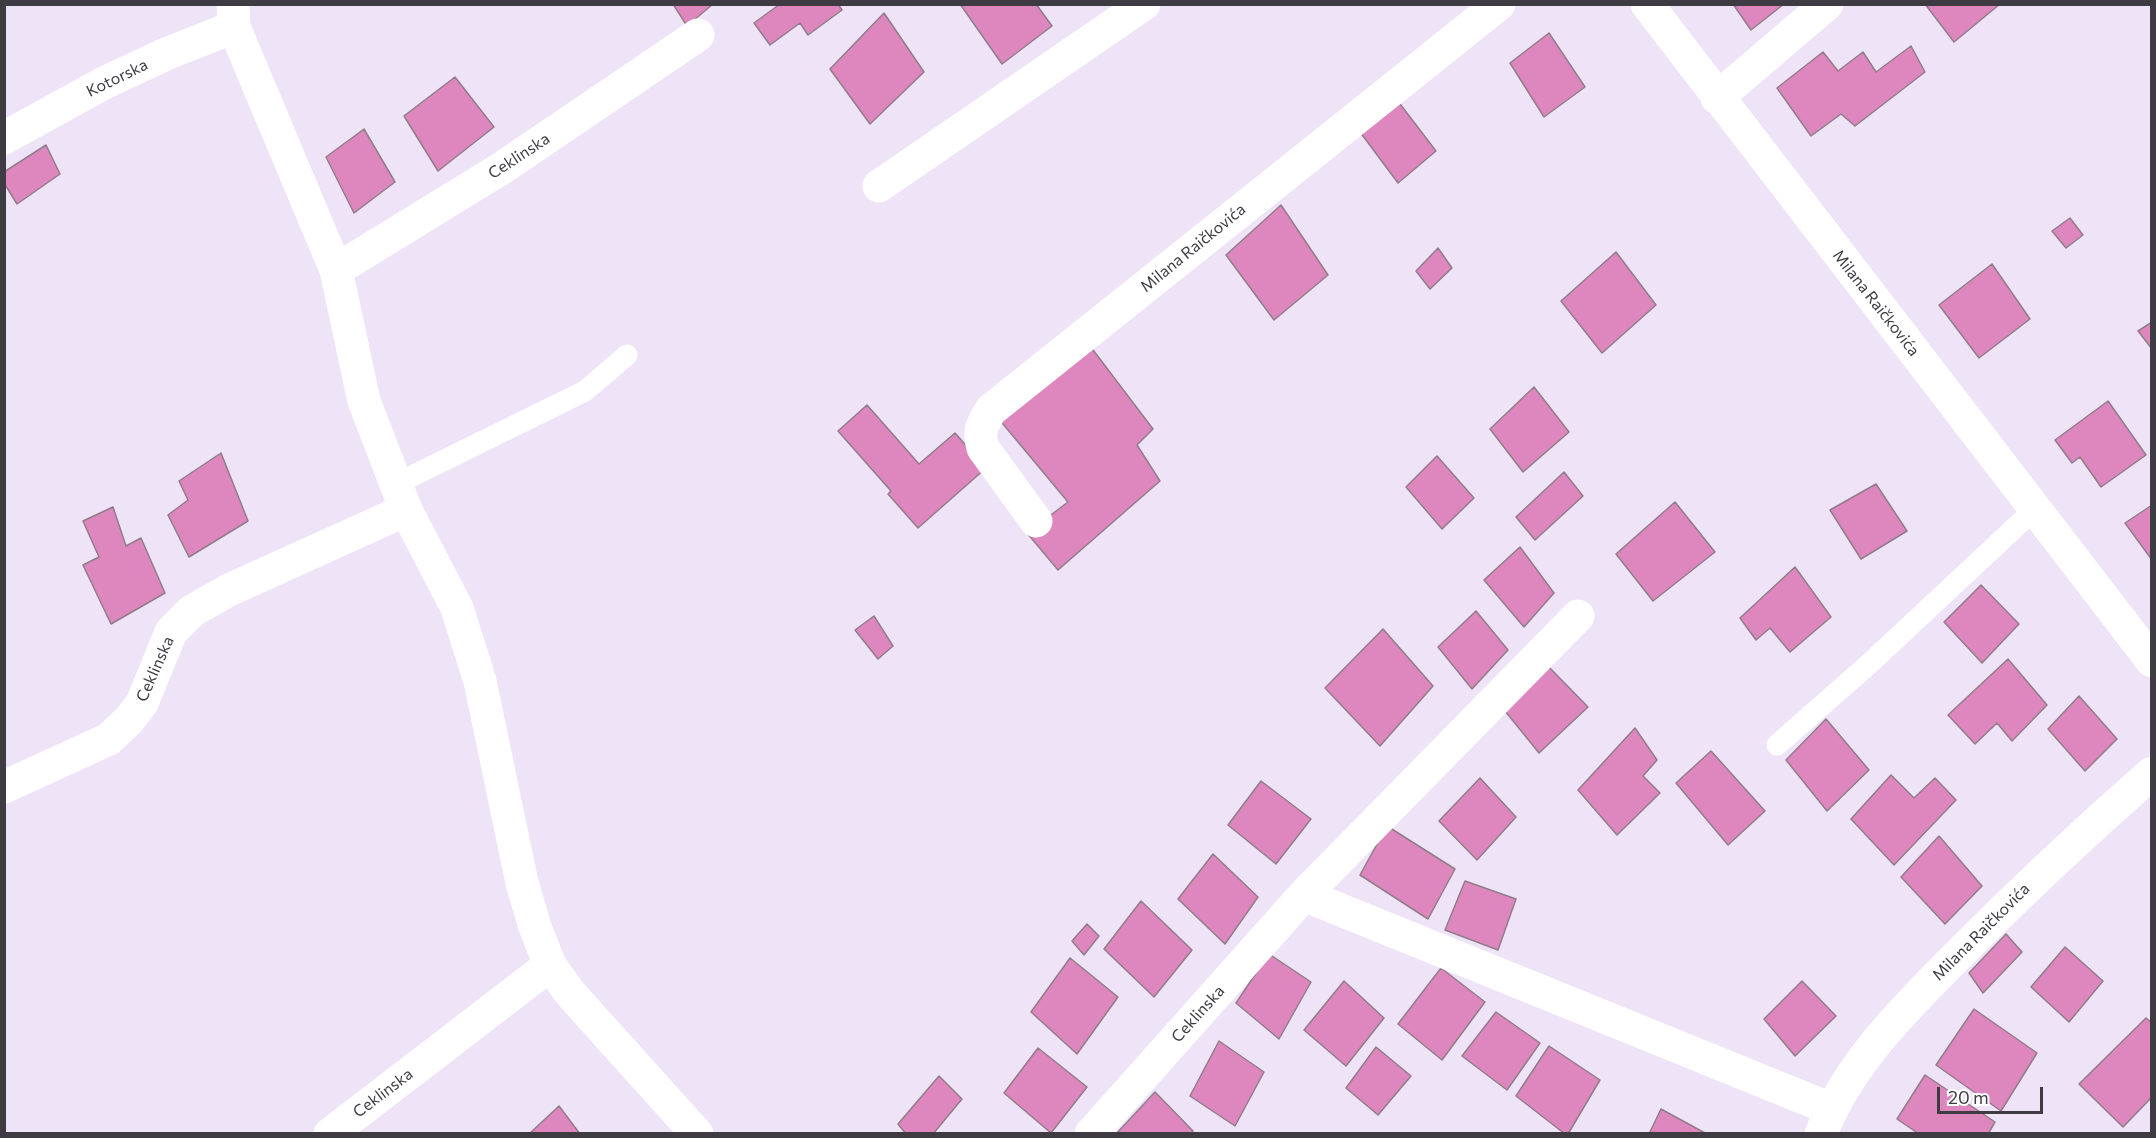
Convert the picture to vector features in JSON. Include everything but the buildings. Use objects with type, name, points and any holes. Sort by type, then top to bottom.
[{"type":"street","points":[[879,186],[1144,4]]},
{"type":"street","name":"Milana Raičkovića","points":[[1036,521],[983,448],[980,426],[991,410],[1498,4]]},
{"type":"street","name":"Milana Raičkovića","points":[[1647,4],[1717,98],[2036,508],[2151,661]]},
{"type":"street","points":[[1717,98],[1827,4]]},
{"type":"street","points":[[234,16],[336,270],[364,401],[401,497],[457,608],[480,681],[522,882],[535,927],[550,965],[570,993],[697,1134]]},
{"type":"street","name":"Kotorska","points":[[4,138],[234,16]]},
{"type":"street","name":"Ceklinska","points":[[336,270],[501,168],[698,35]]},
{"type":"street","name":"Ceklinska","points":[[4,787],[109,739],[129,720],[142,703],[171,632],[192,610],[401,497]]},
{"type":"street","name":"Ceklinska","points":[[1091,1134],[1304,895],[1578,616]]},
{"type":"street","name":"Milana Raičkovića","points":[[1826,1127],[1860,1064],[1892,1025],[2031,882],[2151,773]]},
{"type":"street","points":[[1304,895],[1826,1127]]},
{"type":"street","name":"Ceklinska","points":[[330,1134],[550,965]]},
{"type":"lane","points":[[401,497],[585,391],[627,355]]},
{"type":"lane","points":[[1777,745],[1869,664],[2036,508]]}]
